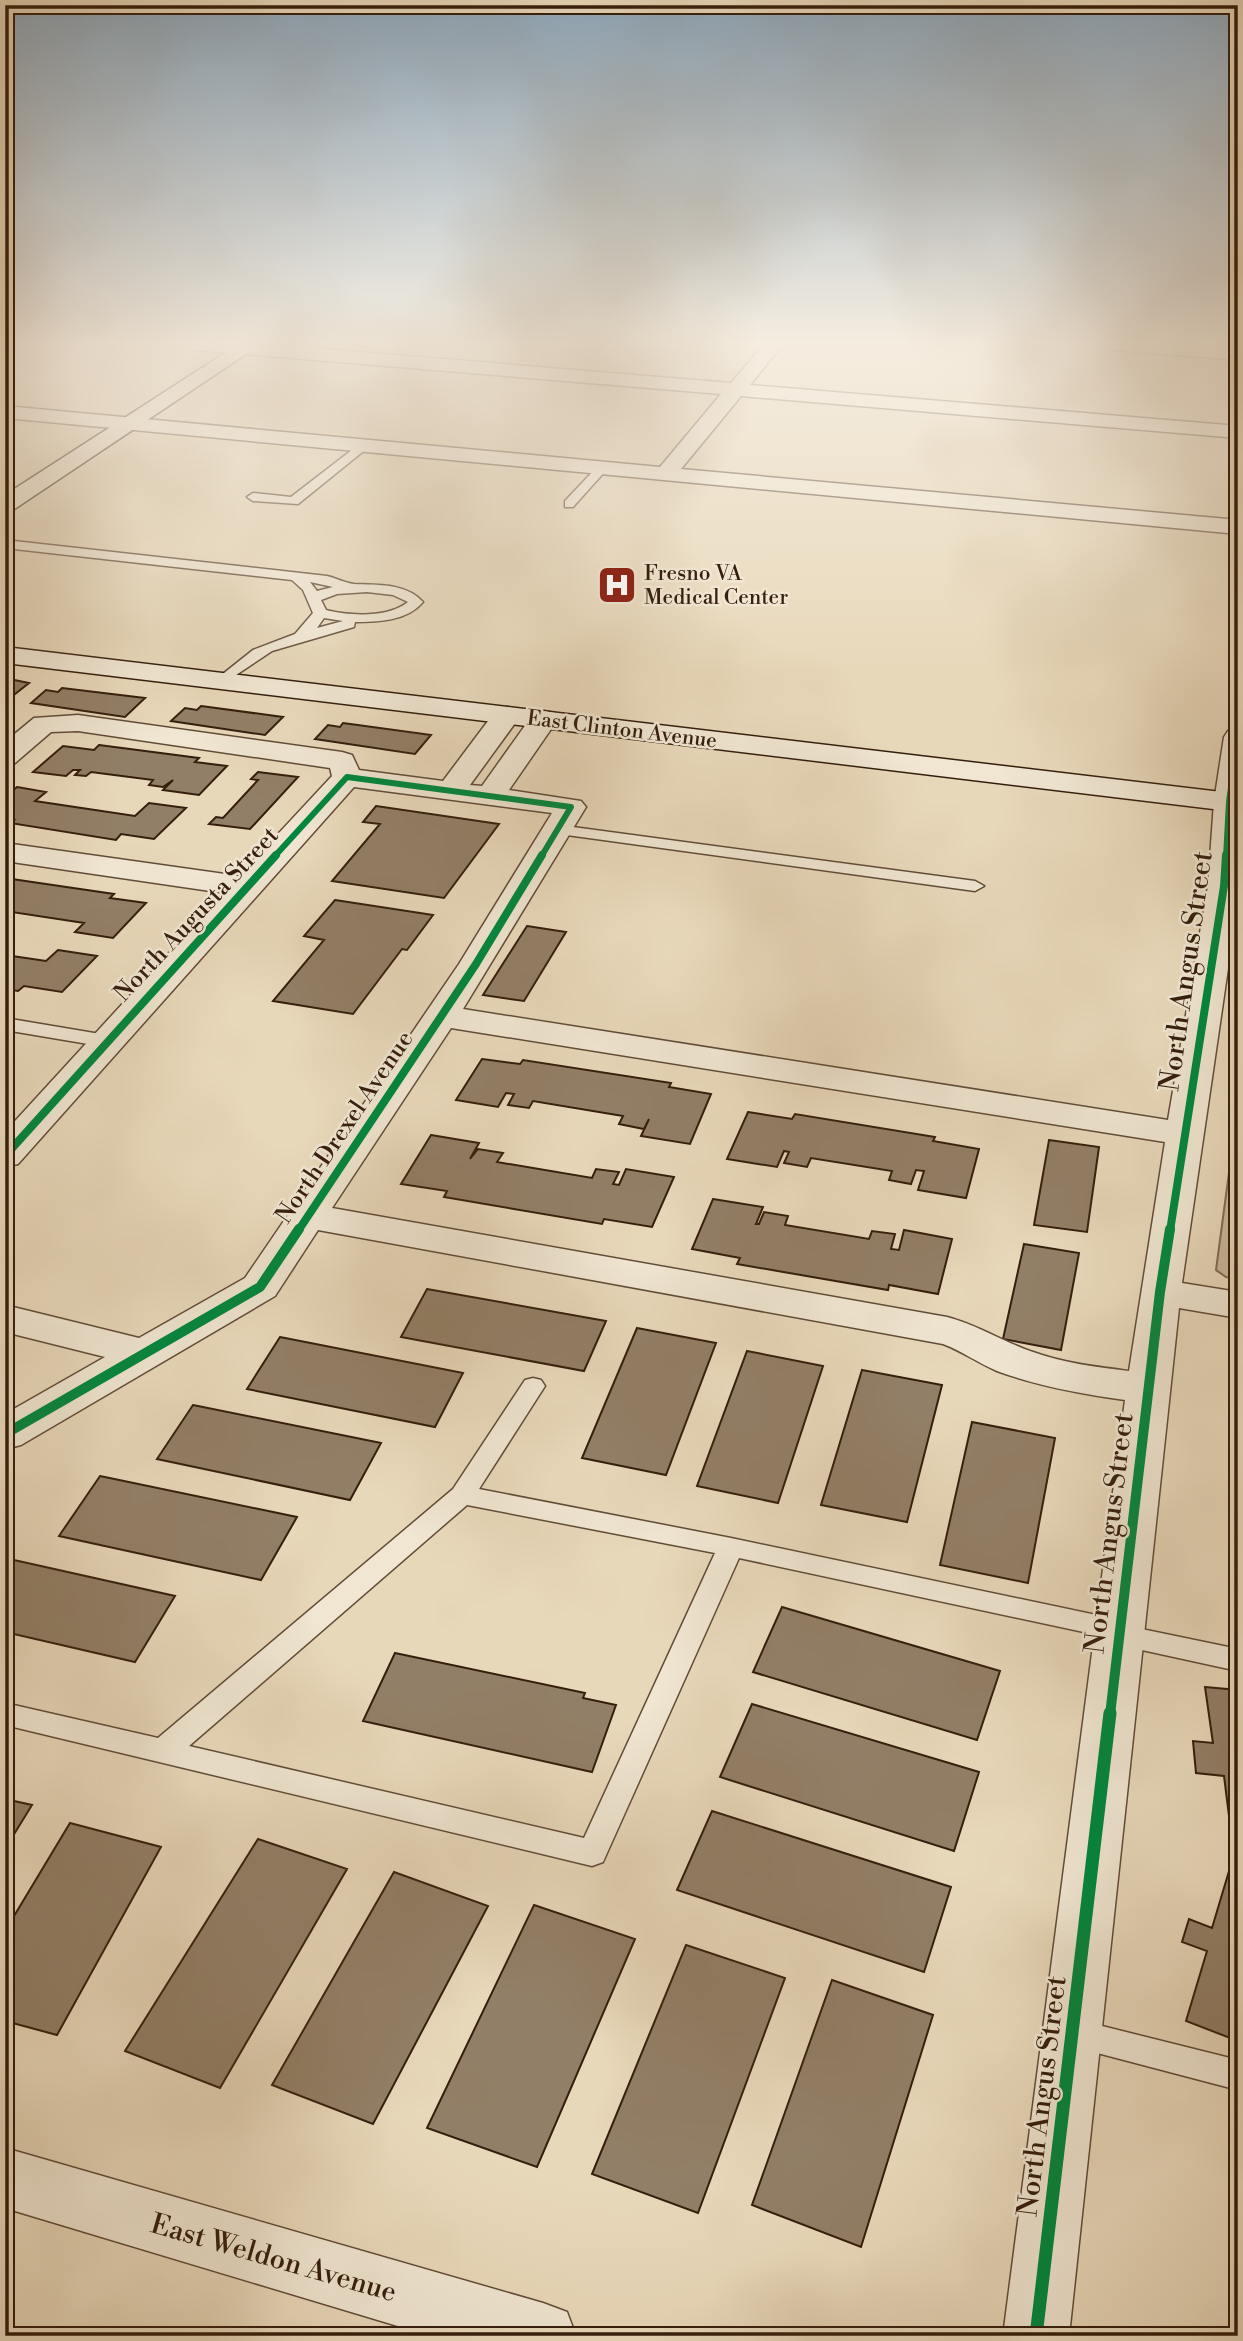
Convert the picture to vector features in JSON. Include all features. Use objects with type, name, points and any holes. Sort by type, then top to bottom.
[{"type":"street","points":[[5,505],[84,453]]},
{"type":"street","points":[[443,453],[1238,527]]},
{"type":"street","points":[[665,474],[683,453]]},
{"type":"street","name":"East Clinton Avenue","points":[[5,654],[1233,803]]},
{"type":"street","points":[[450,792],[507,715]]},
{"type":"street","points":[[5,757],[44,724],[78,723],[342,761],[347,777],[489,797],[544,719]]},
{"type":"street","name":"North Angus Street","points":[[1036,2336],[1160,1292],[1184,1134],[1231,887],[1238,737]]},
{"type":"street","name":"North Augusta Street","points":[[5,1156],[347,777]]},
{"type":"street","name":"North Drexel Avenue","points":[[5,1434],[260,1287],[441,1016],[571,807],[489,797]]},
{"type":"street","points":[[5,852],[248,887]]},
{"type":"street","points":[[441,1016],[1184,1134]]},
{"type":"street","points":[[307,1216],[955,1332],[989,1352],[1050,1374],[1148,1389]]},
{"type":"street","points":[[1160,1292],[1238,1305]]},
{"type":"street","points":[[5,1318],[145,1354]]},
{"type":"street","name":"East Weldon Avenue","points":[[5,2178],[543,2336]]},
{"type":"lane","points":[[253,497],[294,501],[356,453]]},
{"type":"lane","points":[[569,504],[601,468]]},
{"type":"lane","points":[[5,544],[327,580],[346,587],[403,593],[416,602],[406,610],[364,619],[261,649],[221,681]]},
{"type":"lane","points":[[296,576],[315,598],[320,613]]},
{"type":"lane","points":[[315,598],[327,590],[346,587]]},
{"type":"lane","points":[[320,613],[339,619],[364,619]]},
{"type":"lane","points":[[300,637],[320,613]]},
{"type":"lane","points":[[558,830],[975,886]]},
{"type":"lane","points":[[5,1024],[106,1041]]},
{"type":"lane","points":[[163,1751],[462,1494],[533,1385]]},
{"type":"lane","points":[[462,1494],[731,1547],[1238,1660]]},
{"type":"lane","points":[[5,1714],[592,1853],[731,1547]]},
{"type":"lane","points":[[1072,2034],[1238,2075]]},
{"type":"shaded area","points":[[1238,1105],[1238,1279],[1226,1277],[1216,1270]]},
{"type":"building","points":[[5,678],[29,683],[5,702]]},
{"type":"building","points":[[62,688],[145,698],[125,717],[31,703],[46,690],[58,692]]},
{"type":"building","points":[[201,706],[283,717],[265,735],[171,721],[185,708],[197,710]]},
{"type":"building","points":[[343,723],[431,735],[415,754],[315,739],[328,725],[340,727]]},
{"type":"building","points":[[99,745],[199,758],[195,762],[227,766],[199,795],[163,790],[173,780],[163,787],[149,785],[153,780],[91,772],[86,776],[75,775],[80,770],[73,770],[66,776],[33,772],[63,746],[94,750]]},
{"type":"building","points":[[258,772],[298,777],[250,829],[209,824],[216,817],[223,818],[258,780],[251,779]]},
{"type":"building","points":[[17,787],[46,792],[35,801],[135,816],[149,803],[186,808],[154,839],[121,834],[116,840],[10,823],[14,820],[5,819],[5,797]]},
{"type":"building","points":[[376,806],[499,824],[444,898],[332,881],[380,824],[363,822]]},
{"type":"building","points":[[5,878],[114,894],[110,898],[146,903],[113,938],[75,932],[84,923],[5,911]]},
{"type":"building","points":[[335,900],[433,915],[407,950],[402,949],[353,1014],[273,1001],[324,940],[304,936]]},
{"type":"building","points":[[527,926],[566,932],[524,1001],[483,995]]},
{"type":"building","points":[[58,950],[97,956],[62,992],[24,986],[18,991],[5,989],[5,955],[46,961]]},
{"type":"building","points":[[482,1059],[520,1064],[523,1060],[671,1083],[669,1087],[711,1094],[690,1144],[641,1136],[649,1119],[644,1129],[619,1124],[623,1116],[533,1101],[529,1108],[508,1105],[514,1094],[506,1093],[498,1107],[456,1100]]},
{"type":"building","points":[[748,1112],[792,1119],[795,1114],[935,1137],[933,1141],[979,1149],[966,1198],[918,1190],[924,1171],[916,1170],[911,1184],[889,1180],[892,1171],[811,1158],[807,1167],[784,1163],[789,1152],[784,1151],[777,1167],[727,1159]]},
{"type":"building","points":[[431,1135],[479,1143],[470,1159],[478,1149],[503,1153],[497,1162],[592,1178],[596,1169],[619,1172],[613,1184],[619,1185],[626,1169],[674,1177],[652,1227],[604,1219],[602,1224],[444,1197],[447,1191],[401,1184]]},
{"type":"building","points":[[1049,1140],[1099,1147],[1087,1232],[1034,1225]]},
{"type":"building","points":[[713,1199],[763,1207],[756,1224],[759,1224],[764,1212],[788,1216],[785,1225],[869,1239],[872,1231],[895,1234],[891,1249],[899,1250],[904,1230],[952,1239],[938,1294],[889,1285],[888,1290],[737,1264],[740,1258],[692,1249]]},
{"type":"building","points":[[1024,1244],[1079,1253],[1061,1350],[1003,1339]]},
{"type":"building","points":[[427,1289],[606,1321],[584,1371],[401,1337]]},
{"type":"building","points":[[637,1328],[716,1343],[666,1475],[582,1458]]},
{"type":"building","points":[[280,1337],[463,1373],[435,1427],[247,1389]]},
{"type":"building","points":[[747,1351],[823,1366],[778,1503],[697,1486]]},
{"type":"building","points":[[862,1370],[942,1385],[907,1522],[821,1505]]},
{"type":"building","points":[[193,1405],[381,1443],[350,1500],[157,1459]]},
{"type":"building","points":[[972,1422],[1055,1438],[1028,1583],[940,1565]]},
{"type":"building","points":[[100,1476],[297,1517],[261,1580],[59,1536]]},
{"type":"building","points":[[5,1558],[175,1596],[135,1662],[5,1632]]},
{"type":"building","points":[[782,1607],[1000,1671],[977,1740],[753,1672]]},
{"type":"building","points":[[395,1653],[585,1693],[583,1698],[616,1705],[592,1772],[363,1721]]},
{"type":"building","points":[[1205,1687],[1238,1690],[1238,1841],[1232,1840],[1224,1776],[1196,1773],[1193,1741],[1213,1743]]},
{"type":"building","points":[[752,1704],[979,1772],[954,1851],[720,1777]]},
{"type":"building","points":[[5,1799],[32,1805],[5,1849]]},
{"type":"building","points":[[712,1811],[951,1887],[924,1972],[677,1890]]},
{"type":"building","points":[[70,1823],[161,1847],[57,2035],[5,2021],[5,1931]]},
{"type":"building","points":[[258,1839],[347,1869],[220,2088],[125,2051]]},
{"type":"building","points":[[1232,1861],[1238,1863],[1238,2041],[1186,2021],[1207,1951],[1182,1942],[1189,1919],[1212,1928]]},
{"type":"building","points":[[394,1872],[488,1906],[373,2124],[272,2085]]},
{"type":"building","points":[[534,1905],[635,1939],[537,2167],[427,2128]]},
{"type":"building","points":[[686,1945],[785,1978],[698,2213],[592,2174]]},
{"type":"building","points":[[832,1980],[933,2015],[861,2247],[752,2205]]},
{"type":"cycle path","points":[[1036,2336],[1160,1292],[1224,886],[1229,802],[1238,737]]},
{"type":"cycle path","points":[[5,1156],[347,777],[571,807],[476,964],[260,1287],[5,1434]]},
{"type":"place","name":"Fresno VA Medical Center","points":[[617,585]]}]
